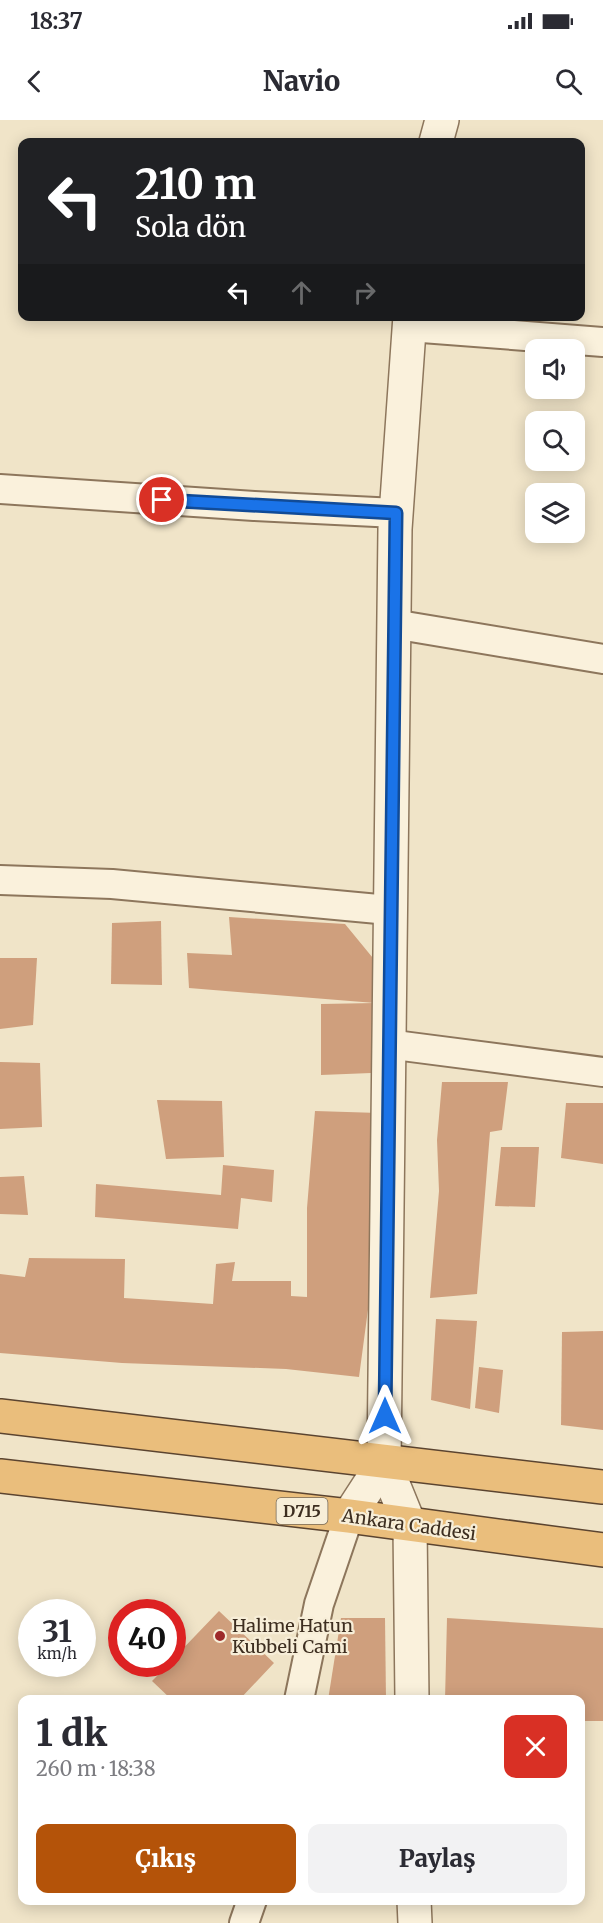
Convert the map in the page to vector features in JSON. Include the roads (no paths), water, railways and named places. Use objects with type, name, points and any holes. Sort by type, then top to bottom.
[{"type":"highway","points":[[0,1416],[603,1487]]},
{"type":"highway","name":"Ankara Caddesi","points":[[0,1476],[349,1516],[410,1526],[603,1550]]},
{"type":"street","points":[[418,120],[418,138]]},
{"type":"street","points":[[437,138],[442,120]]},
{"type":"street","points":[[412,1695],[410,1526],[384,1462],[393,624],[396,513],[410,322],[603,342]]},
{"type":"street","points":[[0,489],[396,513]]},
{"type":"street","points":[[393,624],[603,659]]},
{"type":"street","points":[[0,880],[112,884],[390,910]]},
{"type":"street","points":[[387,1044],[603,1072]]},
{"type":"street","points":[[300,1695],[318,1604],[349,1516],[384,1462]]},
{"type":"street","points":[[244,1923],[250,1905]]},
{"type":"street","points":[[414,1905],[415,1923]]},
{"type":"place","name":"Halime Hatun Kubbeli Cami","points":[[220,1636]]}]
